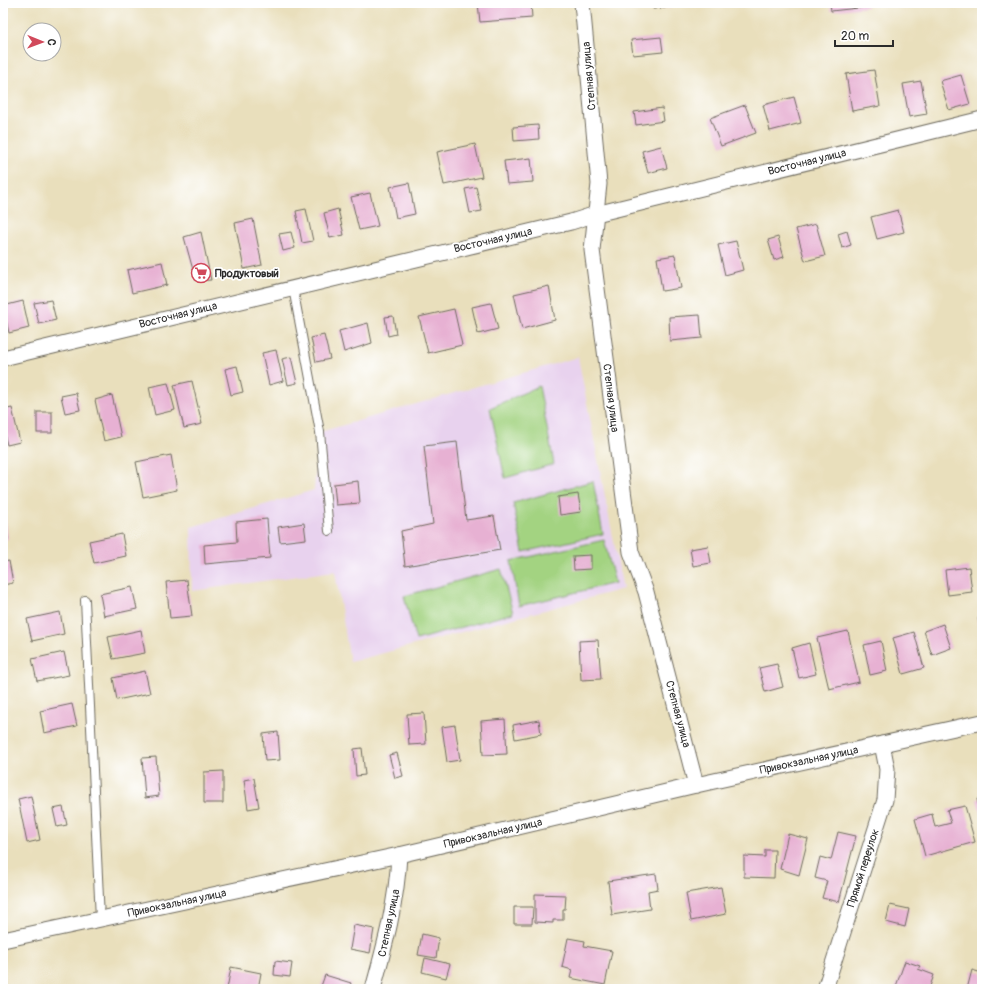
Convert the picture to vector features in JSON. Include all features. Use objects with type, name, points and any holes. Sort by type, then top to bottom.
[{"type":"street","name":"Степная улица","points":[[582,3],[600,184],[592,250],[631,552],[646,592],[696,784]]},
{"type":"street","name":"Восточная улица","points":[[3,358],[563,224],[596,214],[982,118]]},
{"type":"street","name":"Привокзальная улица","points":[[3,940],[399,855],[696,784],[982,722]]},
{"type":"street","name":"Прямой переулок","points":[[825,989],[885,800],[887,769],[882,744]]},
{"type":"street","name":"Степная улица","points":[[373,989],[389,930],[398,880],[399,855]]},
{"type":"lane","points":[[293,288],[320,432],[329,531]]},
{"type":"lane","points":[[84,600],[100,919]]},
{"type":"shaded area","points":[[578,357],[623,589],[350,662],[335,571],[192,591],[191,527],[314,490],[320,432]]},
{"type":"green space","points":[[539,386],[554,464],[505,478],[490,408]]},
{"type":"green space","points":[[593,481],[603,534],[523,552],[513,503]]},
{"type":"green space","points":[[604,540],[615,583],[519,606],[511,561]]},
{"type":"green space","points":[[501,569],[513,613],[416,640],[404,596]]},
{"type":"building","points":[[478,3],[531,3],[532,18],[480,22]]},
{"type":"building","points":[[653,3],[672,3],[672,7],[653,9]]},
{"type":"building","points":[[830,3],[866,3],[867,7],[831,11]]},
{"type":"building","points":[[661,37],[663,52],[633,55],[631,40]]},
{"type":"building","points":[[874,70],[880,106],[852,111],[846,74]]},
{"type":"building","points":[[961,75],[970,104],[949,110],[940,81]]},
{"type":"building","points":[[921,81],[927,114],[909,117],[903,84]]},
{"type":"building","points":[[794,97],[801,123],[770,131],[763,105]]},
{"type":"building","points":[[745,105],[756,133],[721,146],[710,118]]},
{"type":"building","points":[[662,108],[664,121],[636,125],[634,112]]},
{"type":"building","points":[[538,125],[539,139],[514,141],[513,127]]},
{"type":"building","points":[[475,144],[482,177],[444,185],[437,152]]},
{"type":"building","points":[[661,146],[667,168],[648,173],[642,151]]},
{"type":"building","points":[[531,158],[533,182],[507,184],[504,161]]},
{"type":"building","points":[[409,183],[415,214],[396,218],[390,187]]},
{"type":"building","points":[[476,187],[482,211],[470,213],[465,189]]},
{"type":"building","points":[[370,193],[378,226],[359,230],[351,197]]},
{"type":"building","points":[[306,209],[313,241],[302,243],[296,211]]},
{"type":"building","points":[[338,209],[344,235],[330,238],[324,213]]},
{"type":"building","points":[[898,210],[904,232],[877,239],[871,217]]},
{"type":"building","points":[[253,219],[262,265],[244,269],[235,223]]},
{"type":"building","points":[[816,224],[825,256],[805,261],[796,229]]},
{"type":"building","points":[[847,231],[851,245],[842,248],[838,234]]},
{"type":"building","points":[[201,232],[211,280],[196,281],[184,237]]},
{"type":"building","points":[[291,232],[295,248],[283,251],[279,234]]},
{"type":"building","points":[[778,237],[784,257],[774,260],[768,240]]},
{"type":"building","points":[[736,241],[743,270],[725,275],[718,245]]},
{"type":"building","points":[[675,255],[681,288],[662,291],[657,258]]},
{"type":"building","points":[[162,262],[167,285],[132,293],[127,270]]},
{"type":"building","points":[[549,286],[555,320],[522,329],[514,294]]},
{"type":"building","points":[[51,300],[56,320],[39,324],[34,303]]},
{"type":"building","points":[[23,301],[29,328],[9,333],[3,306]]},
{"type":"building","points":[[491,303],[498,329],[478,334],[472,307]]},
{"type":"building","points":[[454,309],[462,345],[428,353],[419,317]]},
{"type":"building","points":[[700,315],[702,338],[670,341],[669,317]]},
{"type":"building","points":[[393,316],[396,334],[388,336],[385,317]]},
{"type":"building","points":[[368,323],[372,343],[344,352],[339,331]]},
{"type":"building","points":[[324,335],[330,359],[316,362],[311,338]]},
{"type":"building","points":[[276,350],[283,381],[269,385],[262,353]]},
{"type":"building","points":[[291,357],[297,383],[288,385],[282,359]]},
{"type":"building","points":[[237,366],[243,392],[231,395],[225,369]]},
{"type":"building","points":[[192,381],[202,424],[184,428],[174,385]]},
{"type":"building","points":[[168,383],[175,410],[155,415],[149,387]]},
{"type":"building","points":[[76,393],[80,410],[65,413],[61,396]]},
{"type":"building","points":[[112,395],[121,437],[104,441],[95,400]]},
{"type":"building","points":[[12,408],[20,442],[7,445],[3,429],[3,410]]},
{"type":"building","points":[[37,412],[52,412],[52,433],[37,433]]},
{"type":"building","points":[[457,442],[466,520],[494,516],[500,550],[405,566],[401,531],[433,524],[424,446]]},
{"type":"building","points":[[171,455],[177,490],[143,497],[136,462]]},
{"type":"building","points":[[358,481],[360,503],[336,505],[334,484]]},
{"type":"building","points":[[578,494],[581,512],[560,515],[558,497]]},
{"type":"building","points":[[3,505],[8,539],[3,540]]},
{"type":"building","points":[[267,519],[270,558],[205,564],[204,545],[237,542],[236,522]]},
{"type":"building","points":[[304,523],[306,539],[280,542],[278,527]]},
{"type":"building","points":[[122,534],[126,556],[94,563],[89,541]]},
{"type":"building","points":[[708,546],[711,563],[693,566],[690,549]]},
{"type":"building","points":[[591,555],[591,569],[574,570],[573,556]]},
{"type":"building","points":[[9,561],[13,583],[3,585],[3,562]]},
{"type":"building","points":[[969,567],[972,592],[948,595],[945,570]]},
{"type":"building","points":[[187,580],[192,616],[170,618],[166,582]]},
{"type":"building","points":[[132,587],[137,609],[104,616],[100,594]]},
{"type":"building","points":[[60,612],[64,634],[32,641],[27,619]]},
{"type":"building","points":[[982,617],[982,650],[981,650],[978,618]]},
{"type":"building","points":[[943,624],[951,648],[932,655],[924,631]]},
{"type":"building","points":[[141,630],[145,653],[113,659],[108,637]]},
{"type":"building","points":[[848,631],[859,682],[829,689],[817,638]]},
{"type":"building","points":[[914,632],[924,668],[903,674],[893,638]]},
{"type":"building","points":[[598,640],[601,679],[581,680],[579,641]]},
{"type":"building","points":[[881,641],[887,671],[870,675],[864,645]]},
{"type":"building","points":[[809,643],[816,674],[799,678],[792,648]]},
{"type":"building","points":[[64,652],[69,675],[37,681],[32,659]]},
{"type":"building","points":[[777,664],[783,687],[765,692],[759,668]]},
{"type":"building","points":[[145,671],[150,693],[117,700],[113,678]]},
{"type":"building","points":[[72,704],[77,726],[44,733],[40,711]]},
{"type":"building","points":[[424,713],[426,744],[409,745],[407,714]]},
{"type":"building","points":[[505,719],[507,754],[483,755],[481,721]]},
{"type":"building","points":[[539,720],[541,734],[515,739],[513,725]]},
{"type":"building","points":[[455,725],[460,760],[447,762],[442,727]]},
{"type":"building","points":[[278,732],[280,760],[265,761],[263,734]]},
{"type":"building","points":[[362,748],[365,775],[356,776],[354,749]]},
{"type":"building","points":[[397,753],[403,776],[395,778],[389,755]]},
{"type":"building","points":[[156,757],[159,796],[145,798],[142,758]]},
{"type":"building","points":[[223,771],[223,803],[204,803],[204,772]]},
{"type":"building","points":[[254,778],[259,807],[248,809],[244,780]]},
{"type":"building","points":[[31,796],[40,840],[27,843],[18,799]]},
{"type":"building","points":[[982,798],[982,816],[981,816],[977,799]]},
{"type":"building","points":[[965,806],[975,842],[925,856],[915,819],[932,814],[935,827],[951,823],[947,810]]},
{"type":"building","points":[[63,807],[67,825],[57,827],[53,809]]},
{"type":"building","points":[[838,832],[856,836],[839,902],[822,898],[827,881],[815,878],[820,857],[831,860]]},
{"type":"building","points":[[788,834],[808,839],[799,875],[780,869]]},
{"type":"building","points":[[765,850],[775,850],[774,878],[744,877],[744,856],[765,857]]},
{"type":"building","points":[[656,874],[658,889],[648,891],[650,909],[612,915],[608,881]]},
{"type":"building","points":[[721,887],[726,914],[691,921],[686,893]]},
{"type":"building","points":[[535,894],[566,895],[565,909],[563,909],[563,920],[553,920],[553,923],[535,922]]},
{"type":"building","points":[[890,905],[909,909],[905,927],[886,922]]},
{"type":"building","points":[[514,907],[533,907],[532,924],[514,924]]},
{"type":"building","points":[[354,925],[374,929],[370,953],[350,949]]},
{"type":"building","points":[[422,934],[439,938],[436,958],[418,955]]},
{"type":"building","points":[[568,938],[585,941],[584,946],[612,951],[605,985],[570,978],[572,970],[562,967]]},
{"type":"building","points":[[425,958],[450,964],[446,978],[422,972]]},
{"type":"building","points":[[275,961],[292,963],[290,977],[274,975]]},
{"type":"building","points":[[905,961],[920,966],[918,969],[934,975],[929,989],[895,989]]},
{"type":"building","points":[[231,967],[261,973],[258,989],[227,989]]},
{"type":"building","points":[[972,970],[982,973],[982,989],[967,989]]},
{"type":"building","points":[[325,975],[351,983],[349,989],[320,989]]},
{"type":"place","name":"Продуктовый","points":[[201,273]]}]
